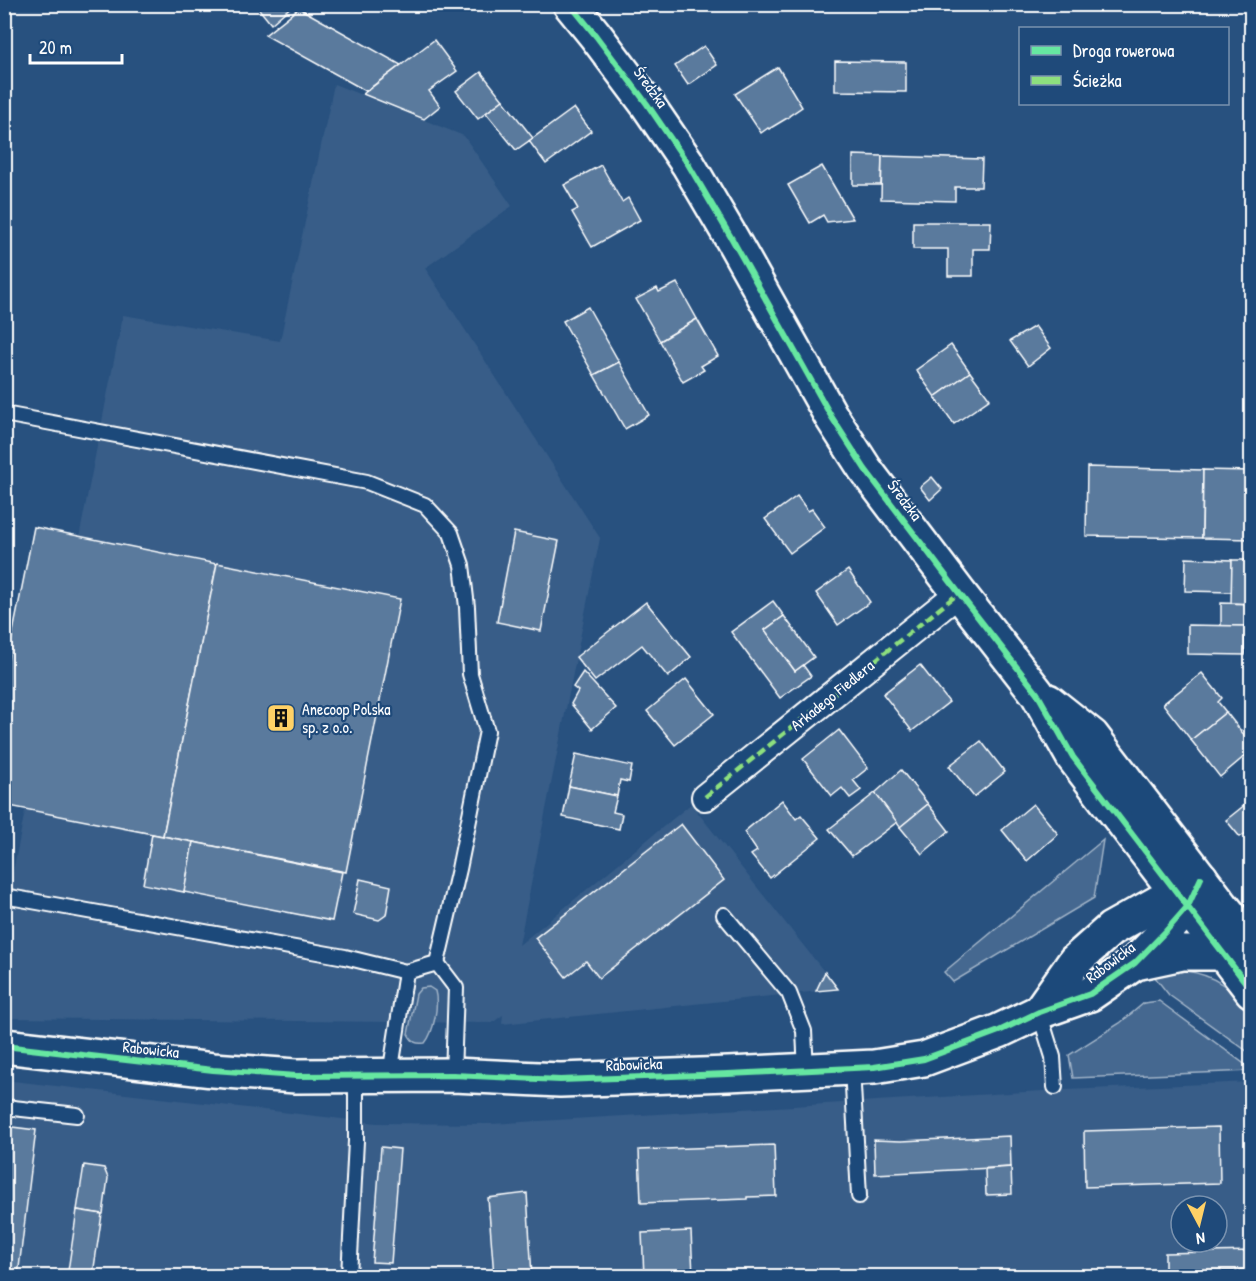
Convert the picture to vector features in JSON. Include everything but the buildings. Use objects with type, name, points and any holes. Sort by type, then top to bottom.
[{"type":"street","name":"Średzka","points":[[570,4],[647,104],[688,164],[831,416],[865,469],[1037,693],[1092,736],[1188,893],[1221,953],[1251,991]]},
{"type":"street","name":"Arkadego Fiedlera","points":[[705,797],[959,593]]},
{"type":"street","name":"Średzka","points":[[1188,893],[1251,942]]},
{"type":"street","name":"Rabowicka","points":[[4,1046],[213,1070],[296,1076],[453,1075],[560,1080],[874,1067],[924,1059],[999,1031],[1039,1012],[1090,994],[1135,963],[1188,893]]},
{"type":"street","name":"Rabowicka","points":[[1039,1012],[1075,961],[1111,929],[1188,893]]},
{"type":"street","name":"Rabowicka","points":[[1135,963],[1182,953],[1221,953]]},
{"type":"lane","points":[[4,414],[367,482],[425,505],[451,533],[462,565],[467,607],[470,674],[487,731],[437,963]]},
{"type":"lane","points":[[4,896],[345,957],[406,972],[437,963]]},
{"type":"lane","points":[[724,915],[789,993],[804,1031],[806,1071]]},
{"type":"lane","points":[[437,963],[456,988],[453,1075]]},
{"type":"lane","points":[[390,1075],[406,972]]},
{"type":"lane","points":[[1039,1012],[1053,1057],[1055,1087]]},
{"type":"lane","points":[[852,1068],[859,1196]]},
{"type":"lane","points":[[349,1276],[357,1076]]},
{"type":"lane","points":[[4,1107],[77,1115]]},
{"type":"shaded area","points":[[334,84],[464,136],[512,206],[425,268],[600,538],[519,945],[691,804],[838,989],[502,1024],[503,1015],[492,1023],[5,1018],[5,912],[123,315],[280,341]]},
{"type":"shaded area","points":[[1103,840],[1094,898],[953,982],[944,972]]},
{"type":"shaded area","points":[[1185,971],[1206,976],[1222,984],[1251,1013],[1251,1054],[1169,995],[1154,976]]},
{"type":"shaded area","points":[[429,987],[435,991],[435,1018],[425,1043],[417,1043],[408,1034],[416,994],[421,988]]},
{"type":"shaded area","points":[[1159,1001],[1251,1071],[1073,1078],[1069,1055],[1120,1023],[1144,1003]]},
{"type":"shaded area","points":[[4,1080],[377,1123],[490,1124],[1042,1091],[1251,1082],[1251,1276],[5,1276]]},
{"type":"marked path","points":[[705,797],[959,593]]},
{"type":"cycle path","points":[[570,4],[647,104],[688,164],[831,416],[865,469],[1037,693],[1073,757],[1252,991]]},
{"type":"cycle path","points":[[4,1046],[213,1070],[296,1076],[453,1075],[560,1080],[874,1067],[924,1059],[999,1031],[1039,1012],[1090,994],[1135,963],[1166,931],[1188,906],[1201,878]]},
{"type":"place","name":"Anecoop Polska sp. z o.o.","points":[[281,718]]}]
